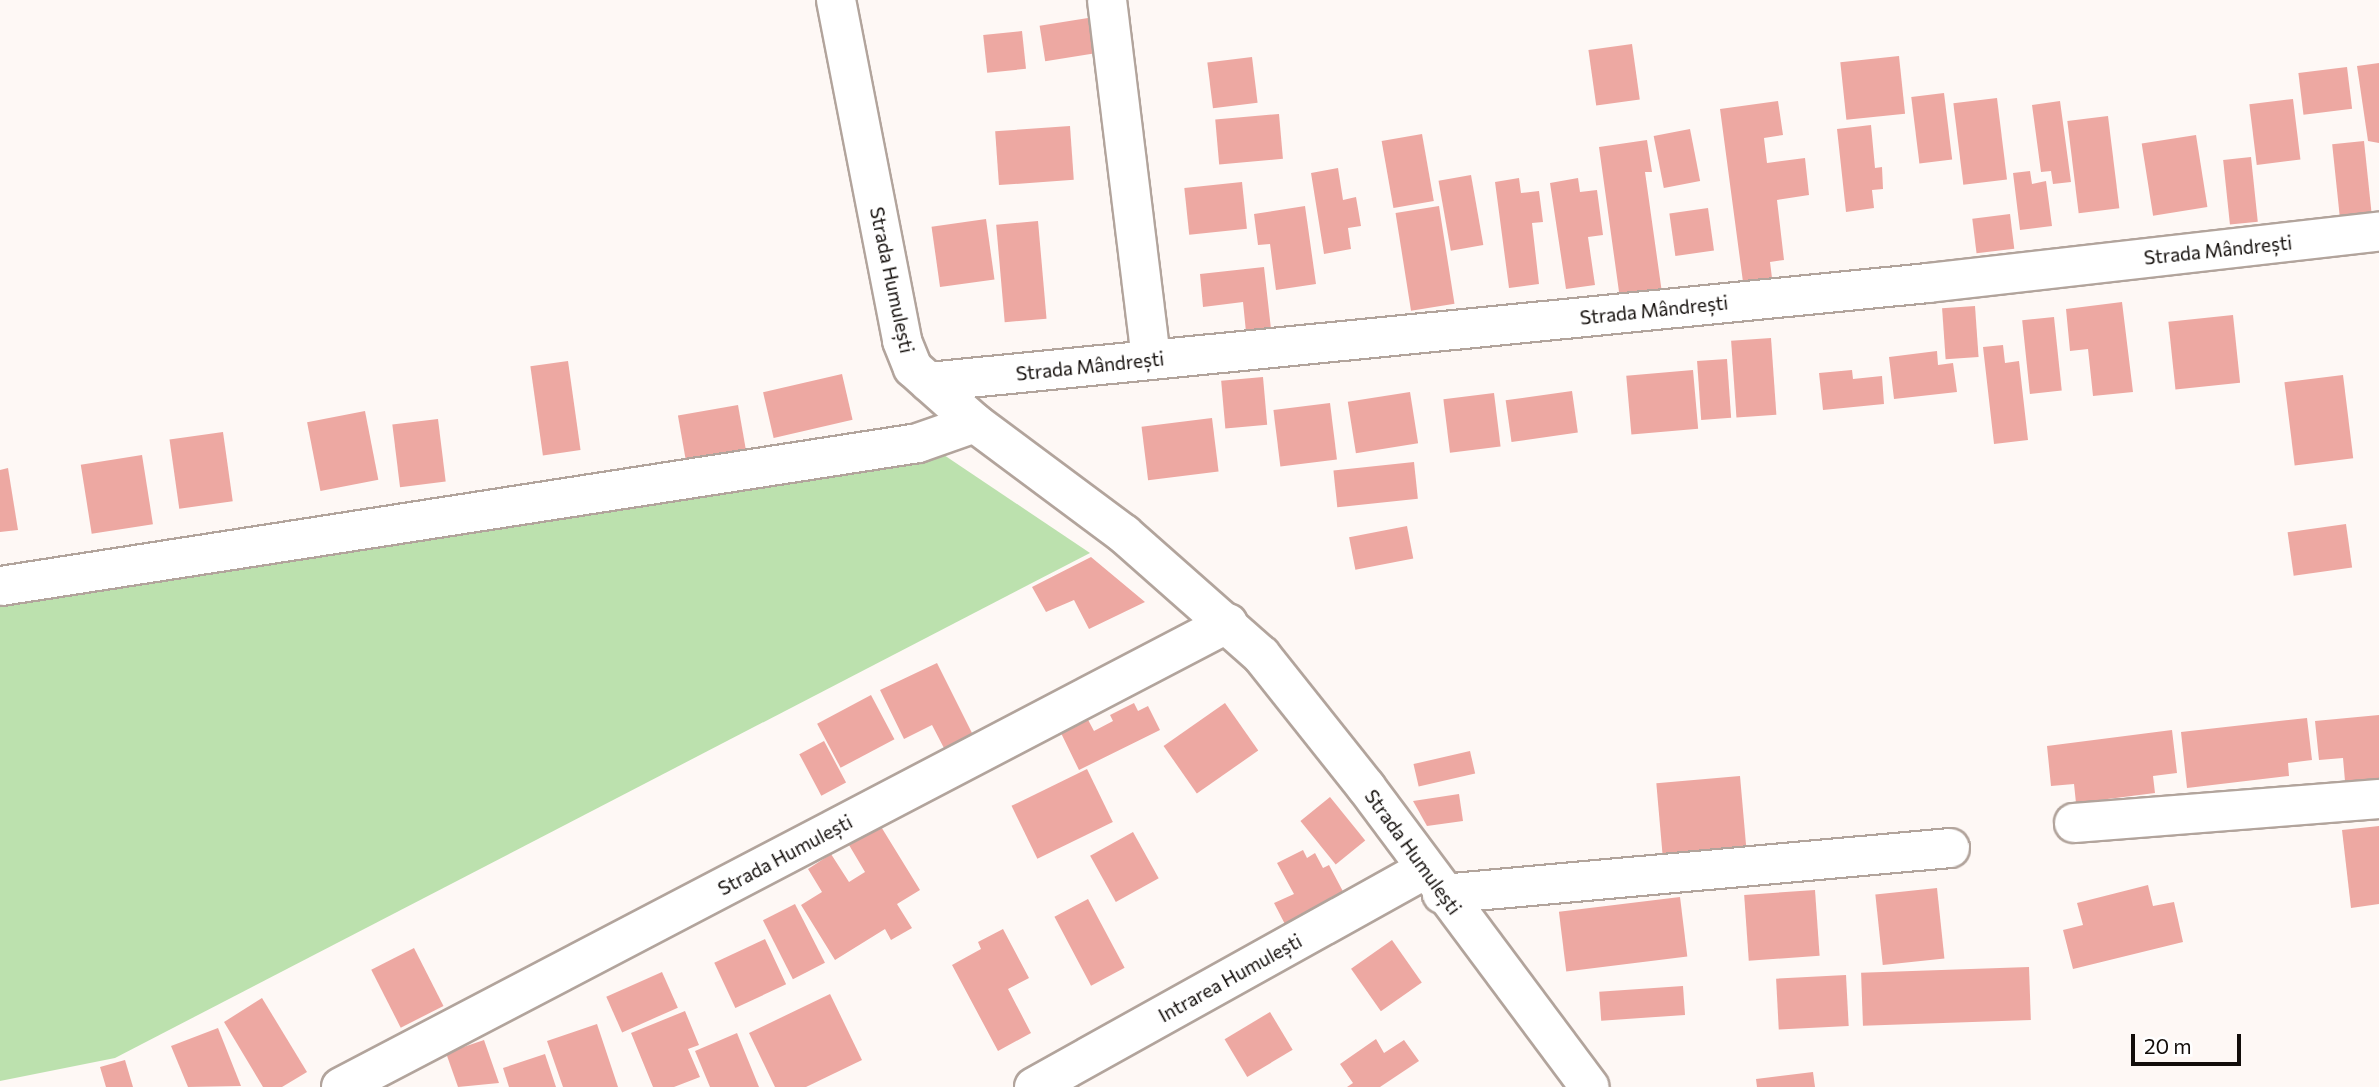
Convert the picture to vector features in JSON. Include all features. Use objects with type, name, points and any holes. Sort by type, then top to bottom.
[{"type":"street","name":"Strada Humulești","points":[[836,0],[907,358],[929,382],[975,423],[1124,534],[1228,622],[1287,686],[1590,1087]]},
{"type":"street","points":[[1107,0],[1151,359]]},
{"type":"street","name":"Strada Mândrești","points":[[929,382],[1928,283],[2379,232]]},
{"type":"street","points":[[1,586],[918,443],[975,423]]},
{"type":"street","name":"Strada Humulești","points":[[341,1087],[1228,622]]},
{"type":"street","points":[[2074,823],[2379,799]]},
{"type":"street","points":[[1434,881],[1950,848]]},
{"type":"street","name":"Intrarea Humulești","points":[[1034,1087],[1434,881]]},
{"type":"green space","points":[[938,451],[1090,553],[115,1058],[0,1081],[0,593]]},
{"type":"building","points":[[1088,18],[1094,54],[1045,61],[1040,26]]},
{"type":"building","points":[[1022,31],[1026,69],[987,73],[983,35]]},
{"type":"building","points":[[1632,44],[1640,99],[1596,106],[1588,50]]},
{"type":"building","points":[[1899,56],[1905,114],[1846,120],[1840,62]]},
{"type":"building","points":[[1252,57],[1258,103],[1213,108],[1207,62]]},
{"type":"building","points":[[2379,63],[2379,143],[2368,141],[2357,66]]},
{"type":"building","points":[[2347,67],[2352,109],[2303,115],[2298,73]]},
{"type":"building","points":[[1944,93],[1952,160],[1919,164],[1911,97]]},
{"type":"building","points":[[1997,98],[2007,179],[1963,185],[1953,103]]},
{"type":"building","points":[[2293,99],[2300,160],[2257,165],[2249,104]]},
{"type":"building","points":[[1778,101],[1783,135],[1764,138],[1767,163],[1805,158],[1809,195],[1777,200],[1784,260],[1770,262],[1772,278],[1743,282],[1720,109]]},
{"type":"building","points":[[2060,101],[2071,182],[2053,184],[2051,171],[2041,172],[2032,105]]},
{"type":"building","points":[[1279,114],[1283,159],[1219,164],[1215,120]]},
{"type":"building","points":[[2108,116],[2119,208],[2079,213],[2067,121]]},
{"type":"building","points":[[1871,125],[1875,168],[1882,167],[1883,189],[1872,190],[1874,208],[1846,212],[1837,129]]},
{"type":"building","points":[[1070,126],[1074,180],[999,185],[995,131]]},
{"type":"building","points":[[1690,129],[1700,181],[1664,188],[1654,136]]},
{"type":"building","points":[[1422,134],[1434,201],[1393,208],[1382,141]]},
{"type":"building","points":[[2196,135],[2207,207],[2153,216],[2142,144]]},
{"type":"building","points":[[1647,140],[1652,172],[1645,172],[1662,293],[1620,299],[1599,147]]},
{"type":"building","points":[[2364,141],[2372,222],[2341,225],[2332,144]]},
{"type":"building","points":[[2251,157],[2258,222],[2230,225],[2223,160]]},
{"type":"building","points":[[1338,168],[1343,200],[1356,197],[1361,226],[1348,228],[1351,249],[1324,254],[1311,173]]},
{"type":"building","points":[[2030,171],[2032,184],[2046,181],[2052,226],[2020,230],[2013,173]]},
{"type":"building","points":[[1471,175],[1483,245],[1451,251],[1439,181]]},
{"type":"building","points":[[1519,178],[1521,193],[1539,191],[1543,222],[1532,223],[1539,284],[1509,288],[1495,182]]},
{"type":"building","points":[[1578,178],[1580,192],[1597,190],[1603,235],[1588,237],[1595,285],[1566,289],[1550,183]]},
{"type":"building","points":[[1242,182],[1247,229],[1189,235],[1184,188]]},
{"type":"building","points":[[1305,206],[1316,284],[1276,290],[1270,244],[1258,245],[1254,214]]},
{"type":"building","points":[[1439,206],[1454,304],[1411,311],[1396,213]]},
{"type":"building","points":[[1708,208],[1714,251],[1675,256],[1669,213]]},
{"type":"building","points":[[2010,214],[2014,249],[1977,253],[1972,219]]},
{"type":"building","points":[[986,219],[994,279],[940,287],[932,227]]},
{"type":"building","points":[[1038,221],[1047,319],[1005,322],[996,225]]},
{"type":"building","points":[[1264,267],[1271,329],[1246,332],[1243,302],[1203,307],[1200,274]]},
{"type":"building","points":[[2122,302],[2133,392],[2093,396],[2088,349],[2070,351],[2066,309]]},
{"type":"building","points":[[1975,306],[1979,357],[1946,359],[1942,308]]},
{"type":"building","points":[[2233,315],[2240,383],[2175,389],[2168,322]]},
{"type":"building","points":[[2054,317],[2062,391],[2030,394],[2022,320]]},
{"type":"building","points":[[1771,338],[1776,415],[1736,418],[1731,341]]},
{"type":"building","points":[[2003,345],[2005,363],[2019,361],[2028,440],[1994,444],[1983,347]]},
{"type":"building","points":[[1937,351],[1938,365],[1953,363],[1957,392],[1894,399],[1889,357]]},
{"type":"building","points":[[1727,359],[1731,418],[1701,420],[1697,361]]},
{"type":"building","points":[[568,361],[581,450],[543,455],[530,366]]},
{"type":"building","points":[[1693,370],[1698,429],[1631,435],[1626,376]]},
{"type":"building","points":[[1852,370],[1853,379],[1882,376],[1884,404],[1823,410],[1819,373]]},
{"type":"building","points":[[842,374],[853,420],[774,438],[763,392]]},
{"type":"building","points":[[2343,375],[2353,458],[2295,466],[2284,382]]},
{"type":"building","points":[[1263,377],[1267,425],[1225,428],[1221,381]]},
{"type":"building","points":[[1572,391],[1578,433],[1511,442],[1506,400]]},
{"type":"building","points":[[1410,392],[1418,443],[1356,453],[1348,402]]},
{"type":"building","points":[[1494,393],[1501,447],[1450,453],[1443,399]]},
{"type":"building","points":[[1330,403],[1337,460],[1280,467],[1273,410]]},
{"type":"building","points":[[738,405],[747,458],[687,469],[678,416]]},
{"type":"building","points":[[365,411],[378,480],[320,491],[307,422]]},
{"type":"building","points":[[1212,418],[1219,472],[1148,480],[1142,427]]},
{"type":"building","points":[[438,419],[446,482],[400,487],[392,425]]},
{"type":"building","points":[[223,432],[233,501],[179,509],[170,440]]},
{"type":"building","points":[[142,455],[153,524],[92,534],[81,465]]},
{"type":"building","points":[[1414,462],[1418,499],[1337,507],[1333,470]]},
{"type":"building","points":[[8,468],[18,530],[0,532],[0,470]]},
{"type":"building","points":[[2346,524],[2352,568],[2294,576],[2288,532]]},
{"type":"building","points":[[1407,526],[1413,558],[1355,570],[1349,537]]},
{"type":"building","points":[[1091,557],[1145,602],[1089,629],[1074,600],[1046,612],[1032,587]]},
{"type":"building","points":[[937,663],[974,737],[946,752],[932,725],[904,739],[880,690]]},
{"type":"building","points":[[871,695],[894,739],[841,768],[817,724]]},
{"type":"building","points":[[1134,703],[1138,711],[1148,706],[1160,730],[1079,770],[1059,729],[1086,716],[1094,731],[1113,721],[1110,715]]},
{"type":"building","points":[[1225,703],[1258,751],[1197,794],[1164,746]]},
{"type":"building","points":[[2379,715],[2379,778],[2345,781],[2343,758],[2319,760],[2315,721]]},
{"type":"building","points":[[2307,718],[2312,760],[2288,763],[2289,776],[2187,788],[2181,732]]},
{"type":"building","points":[[2172,730],[2177,773],[2153,776],[2155,793],[2076,803],[2074,784],[2051,786],[2047,746]]},
{"type":"building","points":[[824,741],[846,782],[821,796],[799,754]]},
{"type":"building","points":[[1470,751],[1475,773],[1419,786],[1413,764]]},
{"type":"building","points":[[1087,769],[1113,822],[1037,859],[1012,806]]},
{"type":"building","points":[[1740,776],[1746,847],[1663,854],[1656,783]]},
{"type":"building","points":[[1459,794],[1463,821],[1427,826],[1413,801]]},
{"type":"building","points":[[1330,797],[1365,841],[1336,864],[1300,821]]},
{"type":"building","points":[[880,825],[920,890],[897,904],[912,928],[891,940],[885,929],[835,960],[801,905],[822,892],[808,869],[831,854],[849,882],[865,872],[849,845]]},
{"type":"building","points":[[2379,826],[2379,904],[2351,908],[2342,830]]},
{"type":"building","points":[[1133,832],[1159,878],[1116,902],[1090,856]]},
{"type":"building","points":[[1303,850],[1307,858],[1315,853],[1323,868],[1329,865],[1347,899],[1288,930],[1274,903],[1294,894],[1277,863]]},
{"type":"building","points":[[2148,885],[2153,906],[2174,902],[2183,942],[2073,969],[2063,930],[2083,925],[2077,903]]},
{"type":"building","points":[[1937,888],[1944,959],[1883,965],[1875,894]]},
{"type":"building","points":[[1815,890],[1820,956],[1749,961],[1744,895]]},
{"type":"building","points":[[1680,897],[1687,957],[1566,971],[1559,912]]},
{"type":"building","points":[[1088,899],[1125,968],[1091,986],[1054,917]]},
{"type":"building","points":[[795,904],[825,963],[793,979],[763,920]]},
{"type":"building","points":[[1003,929],[1029,978],[1008,989],[1031,1033],[998,1051],[952,965],[981,949],[978,942]]},
{"type":"building","points":[[765,939],[786,984],[735,1008],[714,963]]},
{"type":"building","points":[[1392,940],[1422,983],[1381,1011],[1351,969]]},
{"type":"building","points":[[414,948],[444,1006],[401,1028],[371,970]]},
{"type":"building","points":[[2029,967],[2031,1020],[1863,1026],[1861,973]]},
{"type":"building","points":[[662,972],[678,1008],[622,1032],[606,997]]},
{"type":"building","points":[[1846,975],[1849,1026],[1779,1030],[1776,979]]},
{"type":"building","points":[[1683,986],[1685,1015],[1601,1021],[1599,992]]},
{"type":"building","points":[[830,994],[862,1060],[806,1087],[775,1087],[749,1033]]},
{"type":"building","points":[[262,998],[307,1072],[282,1087],[263,1087],[224,1022]]},
{"type":"building","points":[[685,1011],[699,1045],[688,1049],[700,1077],[674,1087],[653,1087],[631,1033]]},
{"type":"building","points":[[1270,1012],[1293,1050],[1247,1077],[1225,1039]]},
{"type":"building","points":[[597,1024],[618,1087],[563,1087],[547,1041]]},
{"type":"building","points":[[218,1028],[241,1086],[188,1087],[171,1046]]},
{"type":"building","points":[[737,1033],[759,1087],[710,1087],[695,1051]]},
{"type":"building","points":[[1376,1039],[1384,1053],[1404,1040],[1419,1061],[1380,1087],[1347,1087],[1353,1083],[1340,1064]]},
{"type":"building","points":[[484,1040],[499,1083],[458,1087],[446,1053]]},
{"type":"building","points":[[545,1054],[556,1087],[509,1087],[503,1068]]},
{"type":"building","points":[[125,1060],[133,1087],[106,1087],[100,1067]]},
{"type":"building","points":[[1813,1072],[1815,1087],[1757,1087],[1756,1079]]}]
